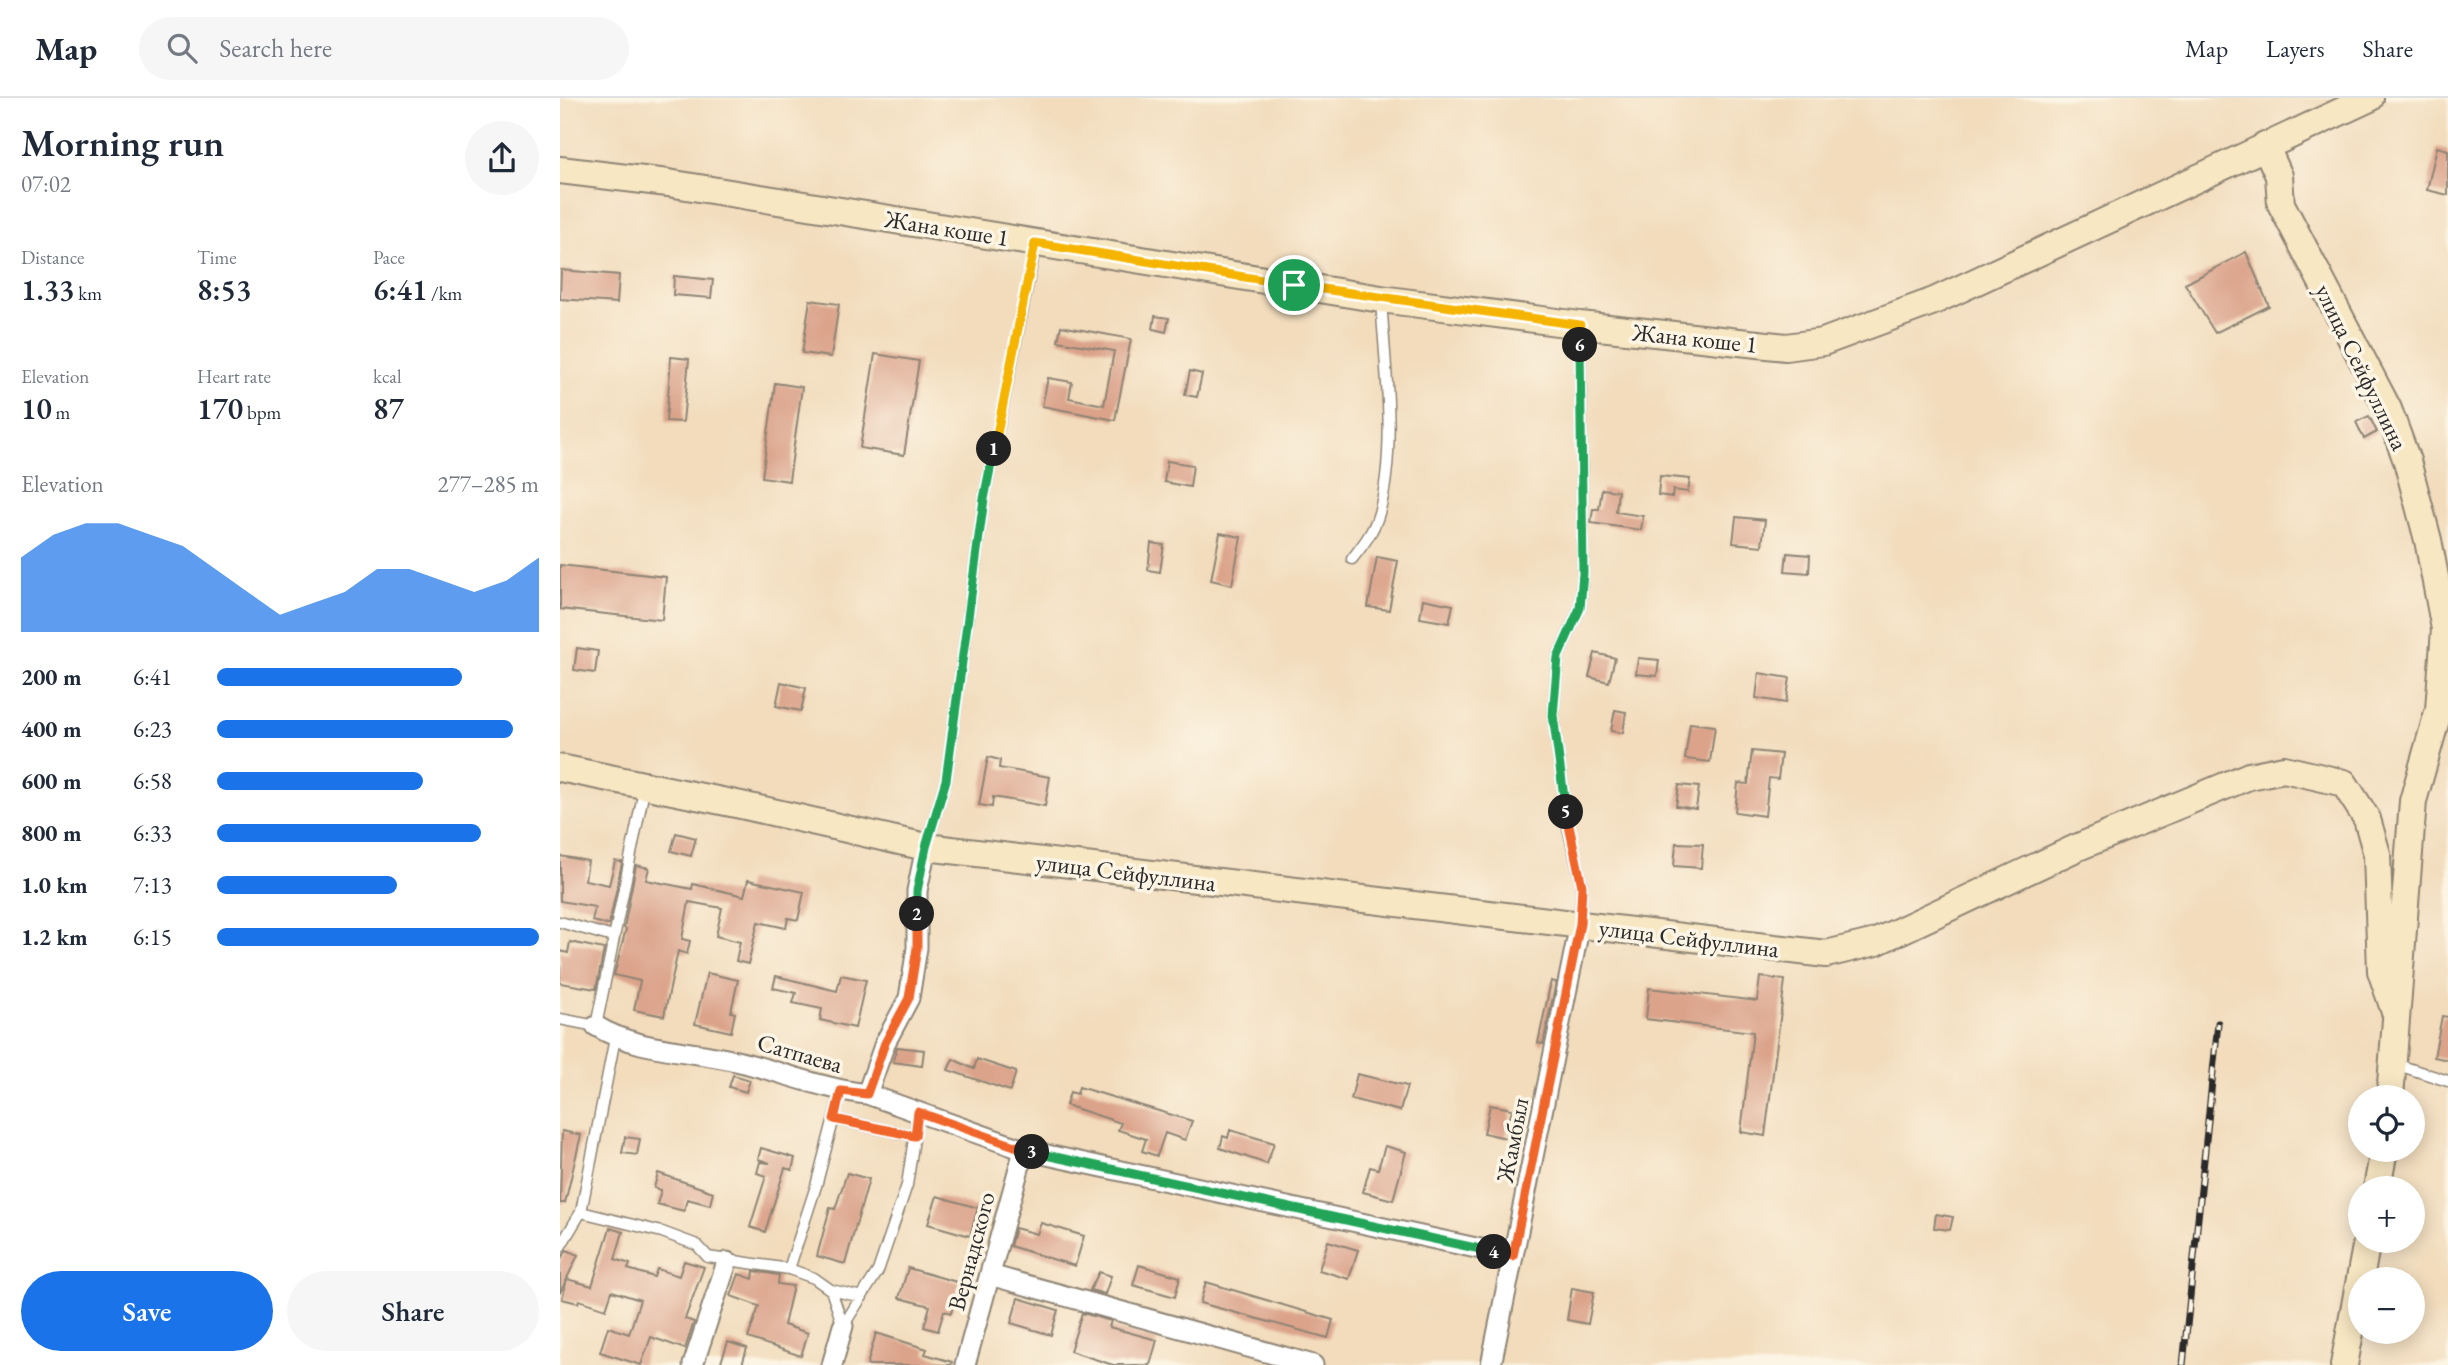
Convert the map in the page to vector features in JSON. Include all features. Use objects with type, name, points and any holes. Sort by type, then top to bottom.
[{"type":"street","name":"Жана коше 1","points":[[560,170],[668,183],[1381,299],[1580,325],[1786,347],[1823,342],[1934,301],[2370,98]]},
{"type":"street","name":"улица Сейфуллина","points":[[2265,145],[2279,176],[2281,204],[2388,408],[2407,461],[2428,540],[2445,629],[2444,707],[2413,801],[2391,1085]]},
{"type":"street","name":"улица Сейфуллина","points":[[560,768],[926,847],[1311,895],[1826,954],[1876,942],[2076,848],[2249,776],[2284,769],[2344,783],[2367,820],[2376,854],[2381,971],[2395,1012]]},
{"type":"street","points":[[867,1094],[885,1043],[909,998],[917,948],[917,891],[926,847]]},
{"type":"street","name":"Жамбыл","points":[[1491,1365],[1580,924]]},
{"type":"street","name":"Сатпаева","points":[[596,1026],[615,1038],[738,1061],[841,1091],[867,1094],[1024,1150],[1513,1256]]},
{"type":"street","name":"Вернадского","points":[[965,1365],[1024,1150]]},
{"type":"street","points":[[2344,1365],[2365,1253]]},
{"type":"street","points":[[693,1365],[727,1262]]},
{"type":"street","points":[[990,1275],[1313,1365]]},
{"type":"street","points":[[832,1365],[843,1326]]},
{"type":"lane","points":[[926,847],[946,780],[984,499],[1035,243]]},
{"type":"lane","points":[[1352,559],[1372,532],[1379,514],[1387,470],[1381,299]]},
{"type":"lane","points":[[1580,325],[1583,573],[1580,608],[1558,657],[1553,715],[1568,827],[1582,886],[1580,924]]},
{"type":"lane","points":[[596,1026],[645,785]]},
{"type":"lane","points":[[560,922],[613,937]]},
{"type":"lane","name":"Сатпаева","points":[[560,1019],[596,1026]]},
{"type":"lane","points":[[560,1247],[581,1212],[615,1038]]},
{"type":"lane","points":[[2393,1064],[2448,1081]]},
{"type":"lane","points":[[789,1269],[816,1186],[841,1091]]},
{"type":"lane","points":[[843,1326],[878,1271],[903,1198],[918,1112]]},
{"type":"lane","points":[[834,1119],[915,1136]]},
{"type":"lane","points":[[581,1212],[662,1232],[697,1245],[708,1257],[727,1262],[789,1269],[814,1278],[831,1290],[862,1297]]},
{"type":"lane","points":[[831,1290],[843,1326]]},
{"type":"building","points":[[2437,147],[2448,150],[2448,195],[2427,190]]},
{"type":"building","points":[[2246,252],[2269,306],[2215,333],[2185,284]]},
{"type":"building","points":[[561,270],[619,275],[617,303],[560,299]]},
{"type":"building","points":[[674,276],[713,280],[711,298],[673,295]]},
{"type":"building","points":[[810,300],[839,304],[831,357],[802,353]]},
{"type":"building","points":[[1155,316],[1169,318],[1166,332],[1153,329]]},
{"type":"building","points":[[1061,326],[1131,339],[1115,420],[1042,406],[1048,378],[1072,382],[1069,398],[1104,405],[1114,351],[1058,341]]},
{"type":"building","points":[[875,354],[919,361],[904,455],[860,448]]},
{"type":"building","points":[[671,357],[689,359],[683,422],[666,421]]},
{"type":"building","points":[[1190,371],[1202,374],[1197,397],[1185,395]]},
{"type":"building","points":[[775,383],[802,387],[789,481],[762,477]]},
{"type":"building","points":[[2369,416],[2377,432],[2364,439],[2356,422]]},
{"type":"building","points":[[1167,461],[1193,465],[1190,487],[1164,482]]},
{"type":"building","points":[[1660,476],[1690,479],[1688,492],[1673,490],[1672,497],[1658,495]]},
{"type":"building","points":[[1602,489],[1618,491],[1616,512],[1643,516],[1641,530],[1591,523],[1593,509],[1599,509]]},
{"type":"building","points":[[1736,517],[1765,520],[1762,546],[1733,543]]},
{"type":"building","points":[[1220,533],[1241,537],[1232,585],[1211,580]]},
{"type":"building","points":[[1151,543],[1164,545],[1160,572],[1148,570]]},
{"type":"building","points":[[1787,553],[1810,555],[1809,573],[1785,571]]},
{"type":"building","points":[[1377,557],[1398,561],[1389,610],[1368,607]]},
{"type":"building","points":[[560,565],[666,577],[662,620],[560,609]]},
{"type":"building","points":[[1423,599],[1453,605],[1449,623],[1420,618]]},
{"type":"building","points":[[577,648],[598,651],[595,673],[574,670]]},
{"type":"building","points":[[1595,653],[1615,658],[1609,682],[1589,677]]},
{"type":"building","points":[[1638,658],[1659,660],[1657,676],[1636,674]]},
{"type":"building","points":[[1759,673],[1790,678],[1786,703],[1756,698]]},
{"type":"building","points":[[781,682],[806,688],[801,711],[776,706]]},
{"type":"building","points":[[1615,710],[1626,712],[1623,733],[1611,731]]},
{"type":"building","points":[[1690,723],[1715,726],[1710,762],[1685,759]]},
{"type":"building","points":[[1752,751],[1781,754],[1778,779],[1769,778],[1765,816],[1735,812],[1738,783],[1748,784]]},
{"type":"building","points":[[988,757],[1000,760],[999,768],[1050,777],[1045,806],[993,797],[992,807],[979,805]]},
{"type":"building","points":[[1679,785],[1699,787],[1696,809],[1676,806]]},
{"type":"building","points":[[676,833],[696,838],[691,856],[671,851]]},
{"type":"building","points":[[1676,843],[1703,844],[1701,868],[1674,866]]},
{"type":"building","points":[[560,856],[588,861],[585,880],[609,885],[615,861],[622,862],[609,925],[592,921],[595,907],[560,901]]},
{"type":"building","points":[[636,865],[649,868],[646,880],[692,889],[693,884],[744,896],[748,880],[804,892],[798,920],[788,918],[786,928],[758,922],[748,964],[736,961],[740,942],[716,936],[722,908],[689,902],[682,939],[690,941],[687,954],[678,951],[664,1016],[634,1010],[640,981],[614,975],[626,929],[624,928]]},
{"type":"building","points":[[570,942],[604,949],[596,989],[560,983],[560,951],[568,953]]},
{"type":"building","points":[[707,973],[738,980],[731,1012],[735,1013],[731,1032],[695,1024]]},
{"type":"building","points":[[841,975],[866,980],[855,1028],[820,1020],[822,1009],[793,1003],[796,993],[773,988],[776,976],[837,991]]},
{"type":"building","points":[[1760,977],[1785,980],[1765,1136],[1741,1132],[1753,1032],[1646,1019],[1649,988],[1757,1001]]},
{"type":"building","points":[[1551,981],[1556,982],[1543,1044],[1538,1043]]},
{"type":"building","points":[[2442,1016],[2448,1017],[2448,1060],[2434,1057]]},
{"type":"building","points":[[897,1047],[924,1050],[922,1066],[893,1062]]},
{"type":"building","points":[[953,1059],[974,1069],[977,1059],[1016,1072],[1010,1091],[948,1070]]},
{"type":"building","points":[[1357,1074],[1407,1086],[1400,1111],[1351,1099]]},
{"type":"building","points":[[733,1075],[750,1080],[746,1092],[729,1087]]},
{"type":"building","points":[[1079,1087],[1192,1121],[1185,1140],[1165,1133],[1157,1156],[1142,1151],[1146,1139],[1118,1130],[1121,1123],[1066,1105],[1070,1092],[1077,1094]]},
{"type":"building","points":[[1490,1105],[1512,1109],[1506,1138],[1484,1133]]},
{"type":"building","points":[[1230,1130],[1274,1143],[1267,1164],[1220,1148],[1223,1136],[1228,1138]]},
{"type":"building","points":[[562,1131],[581,1135],[565,1203],[560,1203]]},
{"type":"building","points":[[625,1137],[640,1139],[637,1155],[622,1153]]},
{"type":"building","points":[[1385,1146],[1406,1152],[1393,1200],[1363,1192],[1370,1167],[1378,1169]]},
{"type":"building","points":[[761,1148],[795,1158],[792,1170],[785,1168],[765,1232],[750,1227],[766,1176],[757,1173],[760,1162],[770,1163],[758,1159]]},
{"type":"building","points":[[658,1173],[713,1192],[710,1205],[687,1199],[684,1211],[657,1204],[661,1190],[654,1188]]},
{"type":"building","points":[[847,1173],[869,1179],[845,1264],[817,1256],[830,1208],[835,1209]]},
{"type":"building","points":[[937,1196],[978,1208],[970,1236],[928,1224]]},
{"type":"building","points":[[1936,1214],[1953,1217],[1950,1230],[1934,1228]]},
{"type":"building","points":[[1041,1223],[1084,1236],[1075,1266],[1010,1246],[1015,1228],[1037,1234]]},
{"type":"building","points":[[610,1228],[623,1232],[615,1259],[630,1264],[628,1269],[654,1277],[657,1269],[679,1276],[684,1261],[704,1267],[685,1319],[694,1322],[685,1349],[651,1337],[641,1365],[600,1352],[608,1327],[629,1334],[640,1300],[612,1291],[606,1309],[579,1300],[578,1303],[562,1299],[567,1279],[592,1286]]},
{"type":"building","points":[[1328,1241],[1358,1250],[1349,1279],[1319,1270]]},
{"type":"building","points":[[567,1250],[578,1255],[560,1293],[560,1260]]},
{"type":"building","points":[[1139,1265],[1180,1277],[1175,1297],[1133,1285]]},
{"type":"building","points":[[908,1268],[960,1283],[951,1313],[944,1311],[938,1331],[924,1327],[930,1306],[899,1298]]},
{"type":"building","points":[[754,1271],[779,1275],[778,1284],[793,1286],[784,1325],[808,1333],[801,1356],[748,1338],[759,1306],[731,1296],[739,1274],[753,1279]]},
{"type":"building","points":[[1099,1272],[1111,1276],[1105,1294],[1090,1290]]},
{"type":"building","points":[[1206,1282],[1333,1320],[1328,1338],[1200,1303]]},
{"type":"building","points":[[1572,1288],[1594,1292],[1588,1324],[1567,1320]]},
{"type":"building","points":[[1018,1298],[1058,1310],[1051,1335],[1011,1323]]},
{"type":"building","points":[[1082,1313],[1111,1321],[1109,1327],[1157,1340],[1150,1365],[1113,1365],[1070,1351]]},
{"type":"building","points":[[876,1333],[927,1349],[925,1354],[952,1362],[951,1365],[867,1365]]},
{"type":"building","points":[[728,1342],[747,1348],[742,1365],[720,1365]]},
{"type":"railway","points":[[2183,1365],[2218,1023]]},
{"type":"route","points":[[1035,243],[1294,285],[1580,325],[1583,573],[1580,608],[1558,657],[1553,715],[1568,827],[1582,886],[1580,924],[1513,1256],[1024,1150],[918,1112],[915,1136],[874,1125],[834,1119],[841,1091],[867,1094],[885,1043],[909,998],[917,948],[917,891],[926,847],[946,780],[984,499],[1035,243]]}]
